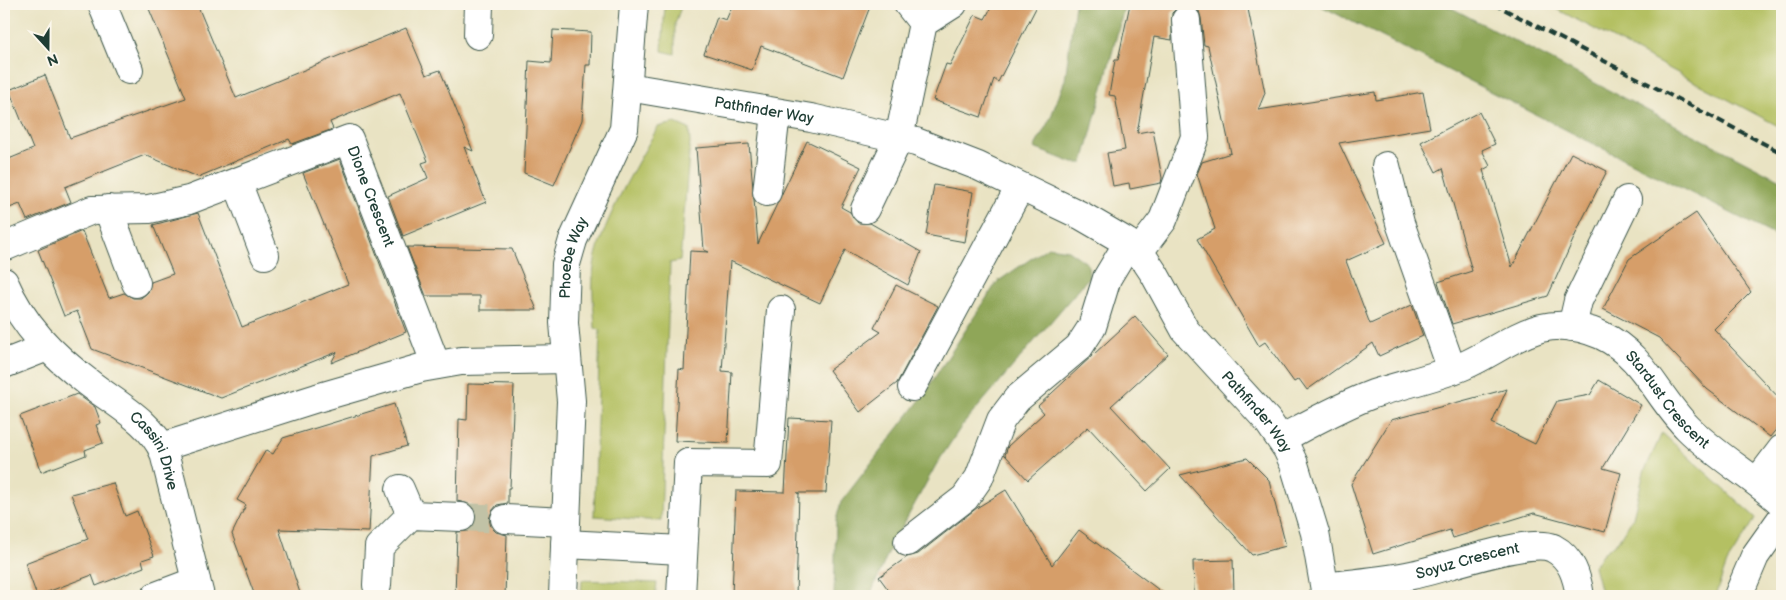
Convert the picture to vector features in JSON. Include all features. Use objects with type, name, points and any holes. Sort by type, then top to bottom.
[{"type":"street","points":[[102,4],[129,70]]},
{"type":"street","points":[[478,35],[479,4]]},
{"type":"street","name":"Phoebe Way","points":[[563,596],[571,401],[564,323],[569,250],[624,129],[634,4]]},
{"type":"street","points":[[865,209],[900,138],[916,14],[953,4]]},
{"type":"street","points":[[908,542],[964,498],[979,478],[1001,420],[1017,399],[1079,347],[1092,327],[1108,278],[1133,248],[1163,220],[1195,137],[1186,20]]},
{"type":"street","name":"Pathfinder Way","points":[[628,87],[776,113],[900,138],[943,151],[1082,216],[1133,248],[1155,275],[1185,330],[1267,420],[1281,439],[1294,464],[1303,489],[1321,553],[1326,592]]},
{"type":"street","points":[[767,192],[776,113]]},
{"type":"street","name":"Dione Crescent","points":[[11,244],[92,210],[108,208],[149,210],[172,206],[349,139],[436,365]]},
{"type":"street","points":[[1386,166],[1400,223],[1452,370]]},
{"type":"street","points":[[237,182],[265,255]]},
{"type":"street","points":[[912,387],[1020,187]]},
{"type":"street","points":[[1572,327],[1578,301],[1627,200]]},
{"type":"street","points":[[108,208],[136,283]]},
{"type":"street","name":"Cassini Drive","points":[[4,282],[19,314],[36,337],[87,382],[137,420],[162,447],[198,589]]},
{"type":"street","points":[[680,596],[688,463],[768,464],[781,310]]},
{"type":"street","name":"Stardust Crescent","points":[[1281,439],[1352,403],[1452,370],[1542,328],[1572,327],[1600,335],[1621,346],[1637,361],[1674,413],[1687,427],[1705,444],[1782,503]]},
{"type":"street","points":[[4,364],[47,347]]},
{"type":"street","points":[[162,447],[401,372],[436,365],[499,360],[567,359]]},
{"type":"street","points":[[1757,482],[1782,449]]},
{"type":"street","points":[[400,489],[411,515]]},
{"type":"street","points":[[377,585],[379,547],[411,515],[461,517]]},
{"type":"street","points":[[1738,596],[1755,556],[1782,518]]},
{"type":"street","points":[[505,519],[566,533],[682,550]]},
{"type":"street","name":"Soyuz Crescent","points":[[1326,592],[1410,575],[1512,549],[1543,546],[1552,548],[1563,555],[1571,566],[1580,596]]},
{"type":"street","points":[[156,596],[198,589]]},
{"type":"green space","points":[[665,4],[682,4],[675,24],[675,54],[662,51]]},
{"type":"green space","points":[[1075,4],[1125,4],[1083,163],[1073,163],[1034,148],[1050,119],[1065,80]]},
{"type":"green space","points":[[1317,4],[1444,4],[1782,181],[1782,239]]},
{"type":"green space","points":[[1547,4],[1782,4],[1782,128]]},
{"type":"green space","points":[[675,123],[689,129],[690,143],[680,261],[670,263],[661,521],[594,516],[600,330],[595,328],[593,289],[593,274],[597,250],[620,195],[658,127]]},
{"type":"green space","points":[[1048,247],[1068,250],[1088,264],[1089,277],[961,427],[936,465],[889,551],[870,596],[834,596],[836,520],[841,502],[920,400],[997,282]]},
{"type":"green space","points":[[1662,433],[1756,518],[1727,563],[1715,596],[1602,596],[1594,566],[1602,554],[1618,541],[1633,517],[1644,472]]},
{"type":"green space","points":[[582,580],[657,583],[655,596],[581,596]]},
{"type":"building","points":[[147,4],[197,4],[236,98],[406,28],[426,75],[440,70],[473,151],[464,147],[486,202],[403,236],[388,196],[428,178],[422,163],[428,161],[400,93],[330,122],[333,129],[292,144],[289,139],[198,177],[145,155],[65,187],[71,202],[27,220],[20,204],[4,210],[4,161],[33,149],[9,90],[45,75],[70,138],[186,98]]},
{"type":"building","points":[[733,4],[871,4],[843,77],[761,46],[752,70],[704,54],[717,17],[726,20]]},
{"type":"building","points":[[993,4],[1038,4],[998,82],[994,79],[981,117],[933,100],[946,64],[950,65],[975,15],[985,19]]},
{"type":"building","points":[[1130,4],[1247,4],[1265,93],[1258,110],[1375,92],[1376,100],[1423,92],[1430,128],[1339,143],[1386,243],[1346,261],[1370,324],[1412,305],[1423,336],[1379,356],[1373,343],[1307,390],[1299,379],[1294,382],[1265,342],[1259,346],[1197,239],[1215,229],[1197,174],[1202,162],[1231,153],[1208,46],[1204,45],[1201,18],[1199,11],[1192,6],[1184,5],[1178,7],[1172,13],[1172,40],[1154,37],[1137,133],[1153,130],[1162,178],[1161,183],[1130,189],[1129,183],[1113,186],[1107,153],[1125,150],[1115,96],[1109,95],[1115,60],[1118,60]]},
{"type":"building","points":[[553,30],[591,32],[590,65],[586,65],[582,120],[554,185],[524,173],[529,61],[551,63]]},
{"type":"building","points":[[1479,112],[1495,144],[1482,150],[1490,166],[1483,170],[1512,267],[1571,153],[1607,171],[1582,220],[1548,296],[1452,324],[1438,282],[1472,271],[1443,168],[1436,172],[1421,142]]},
{"type":"building","points":[[807,141],[861,167],[841,207],[850,212],[858,223],[870,223],[921,252],[908,285],[845,250],[820,303],[730,261],[722,371],[732,372],[728,443],[675,441],[679,369],[684,370],[690,251],[709,252],[704,250],[696,148],[749,144],[758,244]]},
{"type":"building","points":[[340,159],[406,332],[331,363],[337,352],[221,398],[92,349],[77,311],[64,316],[38,250],[82,231],[109,298],[124,293],[133,298],[141,298],[148,292],[151,282],[173,274],[153,225],[198,213],[242,327],[348,284],[303,173]]},
{"type":"building","points":[[934,185],[973,192],[965,242],[926,235]]},
{"type":"building","points":[[1696,213],[1751,292],[1714,329],[1782,401],[1782,422],[1770,437],[1707,389],[1659,338],[1603,309],[1629,259]]},
{"type":"building","points":[[407,247],[512,249],[537,310],[480,310],[480,296],[426,296]]},
{"type":"building","points":[[896,285],[938,306],[897,383],[860,412],[829,370],[881,332],[874,328]]},
{"type":"building","points":[[1135,316],[1168,354],[1111,406],[1170,469],[1147,491],[1088,427],[1028,480],[1005,455],[1008,446],[1044,413],[1038,406]]},
{"type":"building","points":[[1599,380],[1641,405],[1603,468],[1621,473],[1605,532],[1534,513],[1453,538],[1450,530],[1373,554],[1351,484],[1391,420],[1507,389],[1492,423],[1535,444],[1557,401],[1590,395]]},
{"type":"building","points":[[468,384],[514,385],[508,503],[497,505],[489,519],[491,527],[496,532],[507,535],[505,596],[455,596],[457,532],[469,531],[474,526],[477,518],[475,510],[470,504],[457,501],[459,419],[467,420]]},
{"type":"building","points":[[77,394],[95,407],[101,423],[96,425],[103,443],[85,450],[86,455],[41,472],[20,416]]},
{"type":"building","points":[[394,404],[407,446],[373,456],[369,532],[279,529],[301,596],[255,596],[232,534],[246,505],[237,500],[266,450],[273,454],[283,438]]},
{"type":"building","points":[[789,418],[831,420],[826,493],[799,493],[796,596],[732,596],[736,491],[785,492]]},
{"type":"building","points":[[1247,458],[1269,480],[1286,546],[1252,555],[1180,475]]},
{"type":"building","points":[[113,483],[125,516],[137,511],[154,556],[142,560],[144,567],[96,586],[92,575],[37,596],[25,563],[88,539],[71,494]]},
{"type":"building","points":[[1006,490],[1052,565],[1079,530],[1167,596],[893,596],[879,577],[907,557],[918,554],[978,507]]},
{"type":"building","points":[[1233,560],[1234,593],[1194,594],[1193,561]]},
{"type":"tunnel","points":[[461,517],[505,519]]},
{"type":"railway","points":[[1494,4],[1782,153]]}]
